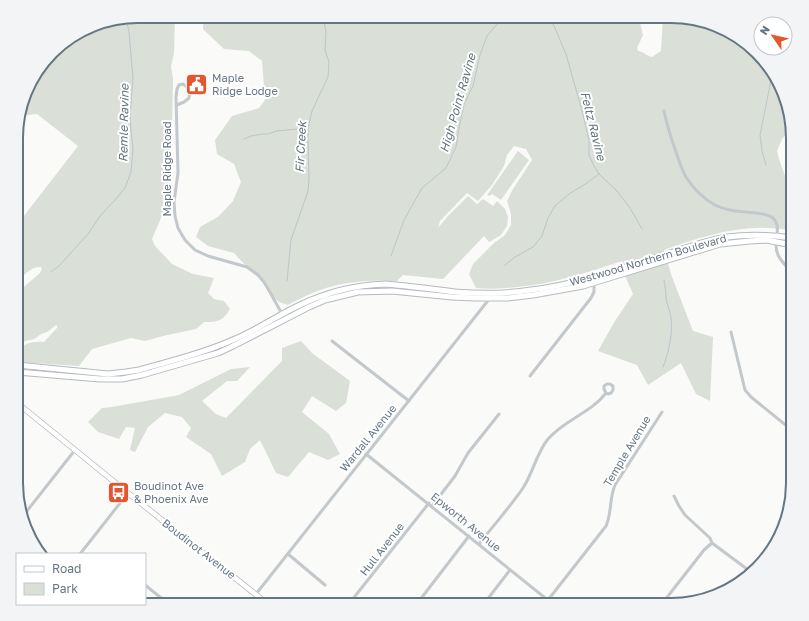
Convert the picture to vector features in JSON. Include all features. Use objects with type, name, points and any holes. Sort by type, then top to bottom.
[{"type":"main road","name":"Westwood Northern Boulevard","points":[[23,366],[108,374],[139,370],[218,347],[324,300],[358,292],[392,290],[452,297],[490,298],[533,295],[583,286],[594,280],[712,240],[749,235],[786,237]]},
{"type":"main road","name":"Westwood Northern Boulevard","points":[[23,373],[100,379],[122,378],[154,372],[218,353],[284,317],[299,305],[327,293],[350,287],[374,284],[397,285],[456,292],[494,293],[531,290],[594,280],[720,244],[766,240],[786,244]]},
{"type":"main road","points":[[71,377],[72,370]]},
{"type":"street","name":"Maple Ridge Road","points":[[177,105],[184,102],[188,98],[190,91],[188,86],[183,84],[179,85],[177,89],[177,105],[178,173],[174,202],[178,228],[185,240],[195,250],[208,256],[247,267],[258,275],[264,282],[284,317]]},
{"type":"street","points":[[664,110],[678,158],[687,178],[704,196],[717,206],[730,210],[770,216],[774,219],[777,223],[776,251],[786,265]]},
{"type":"street","points":[[530,376],[591,298],[594,292],[594,280]]},
{"type":"street","name":"Wardall Avenue","points":[[256,594],[494,293]]},
{"type":"street","points":[[731,332],[744,386],[748,394],[786,425]]},
{"type":"street","points":[[332,341],[409,401]]},
{"type":"street","points":[[479,544],[522,489],[541,450],[549,438],[560,428],[595,404],[606,393]]},
{"type":"street","name":"Boudinot Avenue","points":[[23,408],[261,598]]},
{"type":"street","name":"Temple Avenue","points":[[550,598],[603,531],[610,514],[611,495],[615,485],[662,412]]},
{"type":"street","name":"Hull Avenue","points":[[354,598],[455,476],[468,453],[499,414]]},
{"type":"street","points":[[27,511],[75,450]]},
{"type":"street","name":"Epworth Avenue","points":[[366,454],[545,598]]},
{"type":"street","points":[[81,553],[128,493]]},
{"type":"street","points":[[674,496],[682,510],[710,538],[712,543],[747,569]]},
{"type":"street","points":[[421,598],[469,536]]},
{"type":"street","points":[[666,598],[704,550],[712,543]]},
{"type":"street","points":[[288,554],[325,585]]},
{"type":"street","points":[[488,598],[510,570]]},
{"type":"street","points":[[146,586],[161,598]]},
{"type":"green space","points":[[175,23],[174,53],[171,66],[173,79],[172,131],[167,204],[152,239],[155,246],[172,264],[193,274],[214,278],[208,293],[214,299],[224,301],[230,309],[225,316],[217,321],[204,322],[196,329],[145,341],[131,338],[92,349],[79,366],[23,362],[23,346],[32,342],[44,342],[57,328],[57,326],[56,325],[34,339],[23,342],[23,288],[40,273],[42,269],[41,267],[34,268],[23,276],[23,217],[78,146],[37,114],[26,115],[29,101],[38,80],[62,52],[80,38],[101,29],[123,24]]},
{"type":"green space","points":[[203,23],[640,23],[643,35],[637,48],[638,51],[652,57],[661,51],[663,23],[679,23],[701,27],[735,42],[752,57],[767,74],[782,108],[786,134],[777,151],[786,177],[786,230],[760,228],[727,231],[695,239],[664,250],[672,277],[693,331],[713,337],[710,401],[696,394],[681,363],[648,385],[637,365],[598,351],[615,321],[633,294],[619,262],[556,281],[530,286],[491,289],[476,288],[469,274],[473,264],[494,243],[505,235],[511,225],[511,214],[507,201],[532,160],[526,149],[514,146],[507,155],[504,166],[492,185],[478,201],[467,193],[440,221],[438,228],[468,196],[477,204],[483,199],[493,206],[497,201],[505,209],[508,217],[507,226],[501,235],[489,242],[484,236],[443,279],[403,275],[397,281],[375,280],[353,282],[320,290],[288,305],[279,302],[271,294],[264,282],[234,253],[208,246],[196,237],[200,227],[218,217],[233,201],[241,182],[234,164],[217,154],[215,140],[232,116],[259,108],[265,100],[262,61],[249,51],[224,49],[203,29]]},
{"type":"green space","points":[[518,151],[529,160],[501,200],[492,194],[489,196],[487,195]]},
{"type":"green space","points":[[301,341],[312,353],[350,381],[346,403],[336,411],[312,396],[302,412],[329,434],[340,454],[328,460],[309,452],[288,477],[276,473],[260,440],[250,449],[245,462],[222,476],[211,454],[186,437],[191,428],[182,417],[165,413],[148,427],[135,452],[130,450],[135,428],[126,427],[119,439],[98,432],[88,422],[102,408],[179,395],[231,369],[250,367],[237,381],[227,381],[202,401],[216,414],[226,418],[282,361],[282,348]]},
{"type":"waterway","name":"Fir Creek","points":[[287,281],[291,240],[308,191],[308,128],[312,111],[328,77],[329,62],[325,50],[326,32],[324,23]]},
{"type":"waterway","name":"High Point Ravine","points":[[391,256],[404,220],[422,188],[446,168],[456,147],[464,104],[473,86],[480,55],[487,36],[498,23]]},
{"type":"waterway","name":"Feltz Ravine","points":[[552,23],[566,54],[589,140],[589,155],[599,174],[616,190],[630,208],[642,229]]},
{"type":"waterway","name":"Remle Ravine","points":[[51,272],[59,266],[88,234],[100,216],[125,188],[131,172],[133,149],[130,119],[133,78],[127,24]]},
{"type":"waterway","points":[[766,165],[760,135],[771,81]]},
{"type":"waterway","points":[[244,139],[251,136],[268,134],[277,131],[307,128]]},
{"type":"waterway","points":[[505,265],[515,257],[533,247],[542,236],[548,218],[555,206],[569,194],[599,174]]},
{"type":"waterway","points":[[663,367],[669,349],[671,336],[671,317],[666,301],[664,280]]},
{"type":"place","name":"Maple Ridge Lodge","points":[[196,84]]},
{"type":"place","name":"Boudinot Ave & Phoenix Ave","points":[[119,492]]}]
